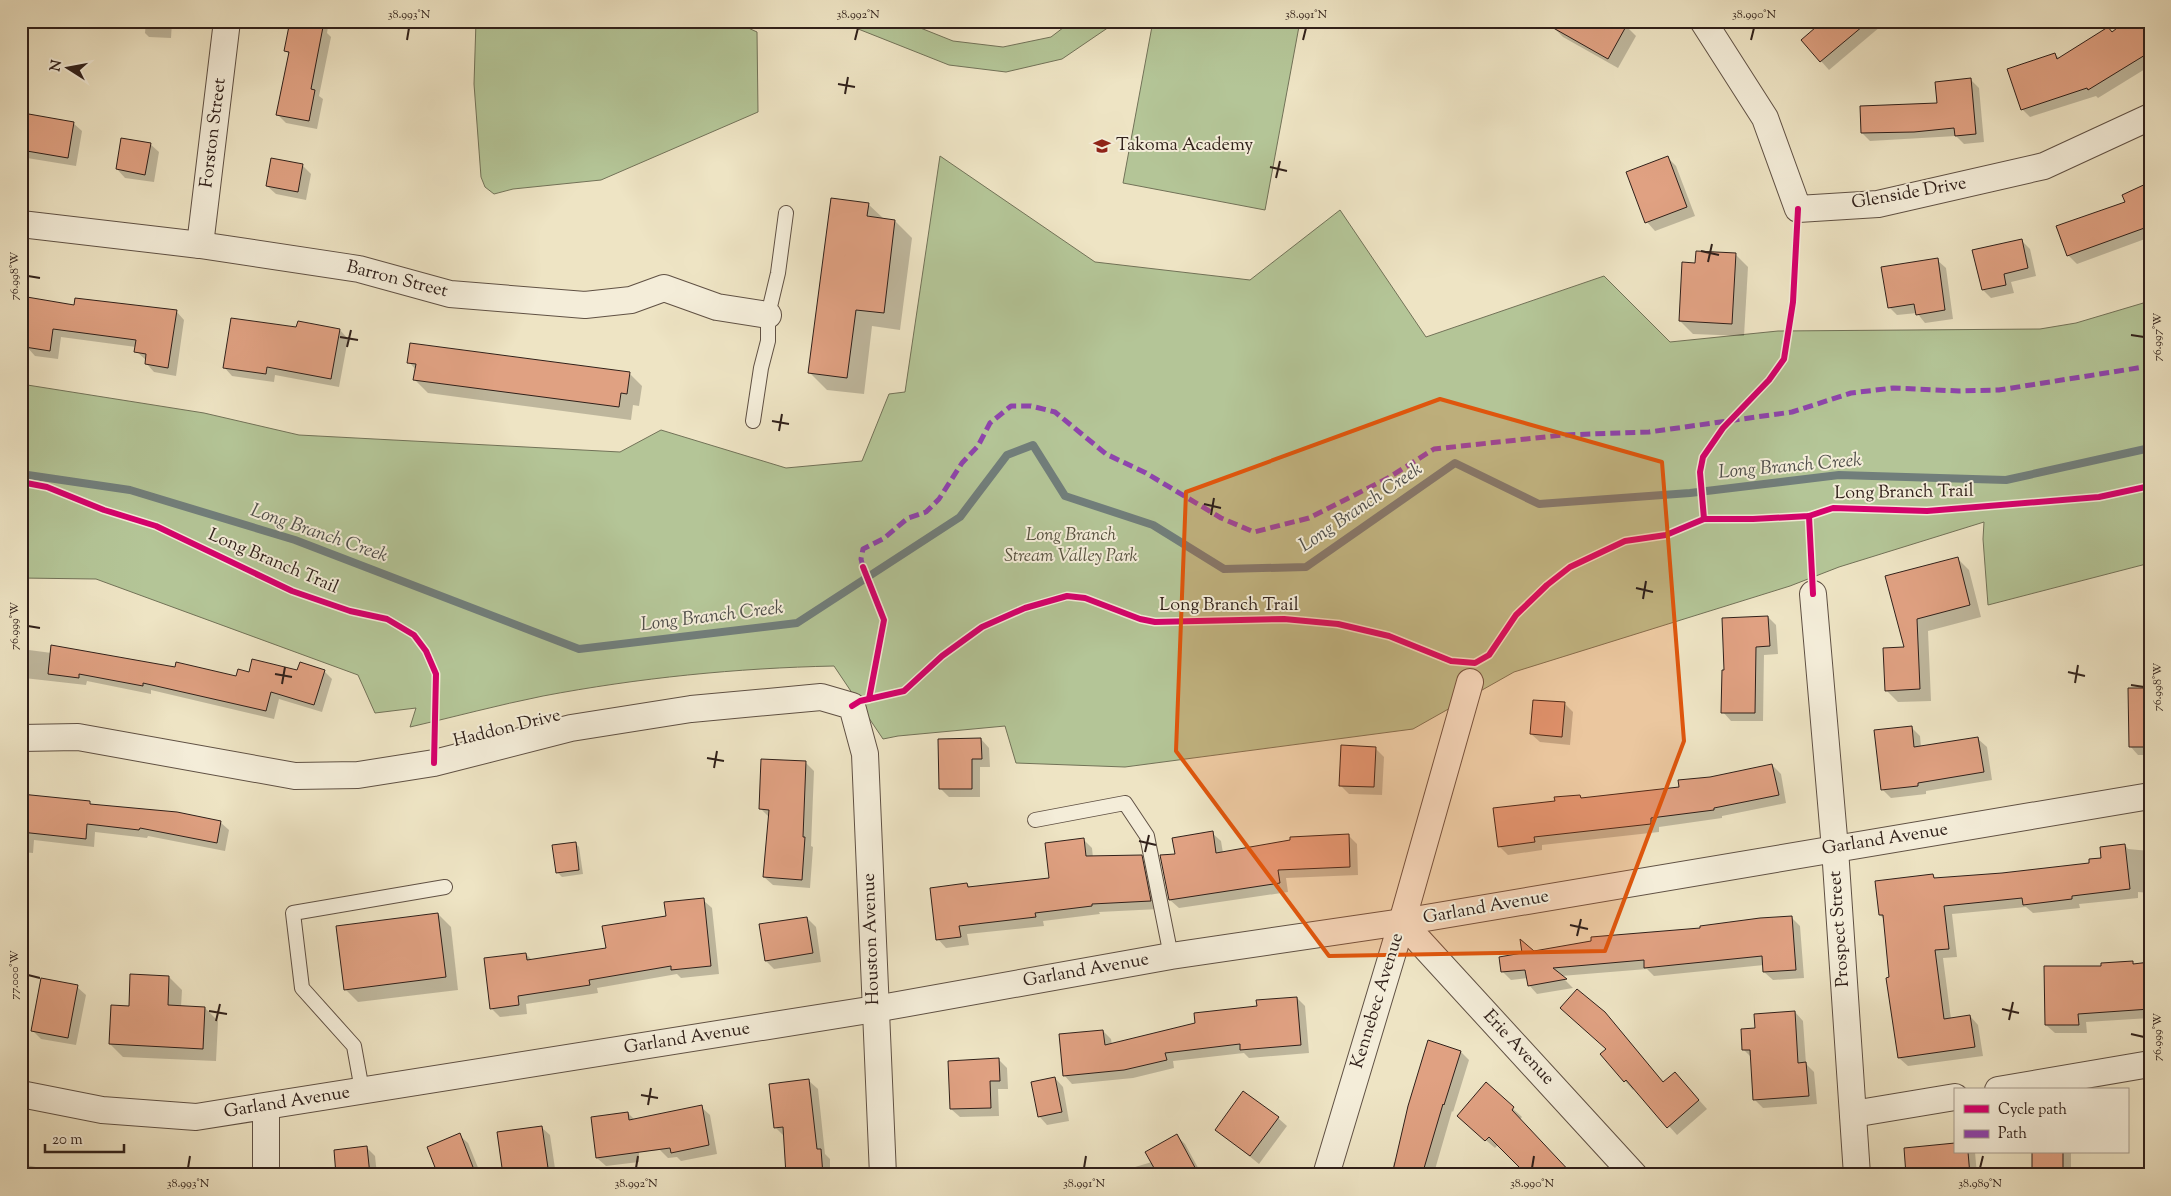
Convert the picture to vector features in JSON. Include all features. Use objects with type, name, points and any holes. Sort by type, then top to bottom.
[{"type":"street","name":"Forston Street","points":[[200,245],[228,21]]},
{"type":"street","name":"Glenside Drive","points":[[1712,24],[1765,118],[1798,209],[1878,204],[2044,166],[2150,117]]},
{"type":"street","name":"Barron Street","points":[[21,224],[200,245],[359,269],[450,294],[585,305],[631,300],[664,288],[717,307],[768,315]]},
{"type":"street","name":"Prospect Street","points":[[1813,594],[1835,849],[1857,1175]]},
{"type":"street","name":"Kennebec Avenue","points":[[1326,1175],[1402,922],[1470,682]]},
{"type":"street","name":"Haddon Drive","points":[[21,738],[78,737],[295,776],[358,775],[434,763],[571,728],[691,709],[822,697],[852,706]]},
{"type":"street","name":"Houston Avenue","points":[[852,706],[865,754],[883,1175]]},
{"type":"street","name":"Garland Avenue","points":[[21,1094],[102,1110],[196,1117],[875,1009],[1172,956],[1402,922],[2150,796]]},
{"type":"street","name":"Erie Avenue","points":[[1402,922],[1634,1175]]},
{"type":"street","points":[[2010,1088],[2150,1064]]},
{"type":"street","points":[[1853,1114],[1954,1097]]},
{"type":"street","points":[[266,1107],[266,1175]]},
{"type":"lane","points":[[753,421],[761,368],[768,341],[768,315],[778,273],[786,213]]},
{"type":"lane","points":[[1035,820],[1125,803],[1147,836],[1172,956]]},
{"type":"lane","points":[[362,1090],[354,1046],[302,988],[293,913],[445,887]]},
{"type":"highlighted area","points":[[1440,399],[1662,462],[1684,741],[1605,951],[1329,956],[1176,751],[1186,492]]},
{"type":"green space","points":[[476,21],[733,21],[757,32],[758,112],[601,180],[513,189],[494,194],[485,187],[481,177],[474,84]]},
{"type":"green space","points":[[838,21],[903,21],[953,41],[1003,47],[1051,37],[1072,21],[1112,21],[1109,27],[1062,59],[1006,72],[949,65]]},
{"type":"green space","points":[[1153,21],[1300,21],[1265,210],[1123,183]]},
{"type":"green space","name":"Long Branch Stream Valley Park","points":[[940,156],[1095,262],[1250,280],[1340,210],[1426,337],[1604,276],[1670,342],[1778,331],[2040,329],[2076,323],[2150,301],[2150,563],[1988,605],[1983,539],[1984,522],[1839,567],[1790,586],[1514,672],[1413,729],[1125,767],[1016,763],[1005,726],[883,739],[834,666],[724,672],[615,684],[526,700],[410,727],[416,708],[375,713],[358,675],[96,579],[21,578],[21,384],[204,413],[299,435],[620,452],[661,430],[786,468],[862,461],[889,394],[905,392]]},
{"type":"building","points":[[290,21],[323,27],[311,89],[315,90],[309,121],[276,115],[289,52],[284,51]]},
{"type":"building","points":[[1541,21],[1629,21],[1608,59]]},
{"type":"building","points":[[1823,21],[1869,21],[1820,62],[1801,40]]},
{"type":"building","points":[[2126,21],[2150,21],[2150,52],[2088,90],[2087,88],[2021,110],[2007,69],[2055,53],[2057,59],[2108,27],[2112,32]]},
{"type":"building","points":[[1971,78],[1976,134],[1955,136],[1954,128],[1914,132],[1861,133],[1860,106],[1937,103],[1935,82]]},
{"type":"building","points":[[23,113],[74,122],[68,158],[21,150]]},
{"type":"building","points":[[121,138],[151,143],[145,175],[116,169]]},
{"type":"building","points":[[1668,156],[1687,207],[1645,223],[1626,172]]},
{"type":"building","points":[[271,158],[303,164],[298,192],[266,186]]},
{"type":"building","points":[[2150,182],[2150,226],[2067,256],[2056,226],[2125,202],[2122,195]]},
{"type":"building","points":[[831,198],[869,203],[867,216],[895,220],[884,313],[856,310],[847,378],[808,373]]},
{"type":"building","points":[[2022,239],[2028,268],[2004,274],[2006,285],[1982,290],[1972,250]]},
{"type":"building","points":[[1696,251],[1736,253],[1732,324],[1679,321],[1682,262],[1695,263]]},
{"type":"building","points":[[1938,258],[1945,310],[1916,315],[1914,304],[1888,308],[1881,267]]},
{"type":"building","points":[[21,296],[74,305],[75,298],[177,310],[168,368],[145,364],[146,354],[134,352],[136,340],[53,329],[50,351],[25,347],[28,327],[21,326]]},
{"type":"building","points":[[231,318],[296,327],[298,321],[340,329],[331,379],[267,367],[266,374],[223,368]]},
{"type":"building","points":[[410,343],[630,372],[627,394],[621,393],[619,407],[413,380],[416,364],[407,363]]},
{"type":"building","points":[[1958,557],[1970,605],[1917,619],[1920,689],[1885,691],[1883,648],[1904,647],[1885,576]]},
{"type":"building","points":[[1768,616],[1770,646],[1756,647],[1755,713],[1721,713],[1722,670],[1724,670],[1722,618]]},
{"type":"building","points":[[51,645],[175,667],[176,662],[236,676],[238,669],[249,672],[252,659],[297,670],[300,662],[325,670],[314,705],[271,692],[266,711],[143,683],[143,686],[79,674],[79,678],[48,674]]},
{"type":"building","points":[[2128,688],[2150,688],[2150,747],[2129,747]]},
{"type":"building","points":[[1533,700],[1565,702],[1562,737],[1530,734]]},
{"type":"building","points":[[1912,726],[1914,747],[1978,737],[1984,772],[1918,783],[1918,786],[1881,790],[1874,730]]},
{"type":"building","points":[[981,738],[982,759],[972,759],[972,789],[939,789],[938,739]]},
{"type":"building","points":[[1341,745],[1376,747],[1374,787],[1339,786]]},
{"type":"building","points":[[761,759],[806,761],[803,837],[805,837],[802,880],[763,877],[769,810],[759,809]]},
{"type":"building","points":[[1772,764],[1779,795],[1714,808],[1714,810],[1651,818],[1651,824],[1534,837],[1535,842],[1498,847],[1493,808],[1555,801],[1554,797],[1580,795],[1581,798],[1679,787],[1678,780],[1710,777]]},
{"type":"building","points":[[21,794],[90,801],[90,804],[177,812],[221,821],[217,843],[140,828],[139,830],[87,824],[86,839],[21,832]]},
{"type":"building","points":[[1213,831],[1216,853],[1290,840],[1290,837],[1349,834],[1350,867],[1278,870],[1280,883],[1169,900],[1160,855],[1175,854],[1172,838]]},
{"type":"building","points":[[1084,838],[1086,856],[1142,855],[1151,901],[1092,904],[1092,906],[1035,913],[1036,917],[959,926],[961,937],[936,940],[930,888],[967,883],[968,887],[1049,878],[1045,843]]},
{"type":"building","points":[[576,842],[579,870],[556,873],[552,845]]},
{"type":"building","points":[[2125,844],[2130,889],[2072,896],[2072,899],[2023,905],[2022,898],[1944,906],[1949,949],[1935,950],[1944,1019],[1970,1015],[1975,1047],[1898,1058],[1886,978],[1889,977],[1883,915],[1879,915],[1875,881],[1933,874],[1934,878],[2002,873],[2089,863],[2089,859],[2101,858],[2100,847]]},
{"type":"building","points":[[704,898],[711,966],[671,970],[671,966],[589,980],[590,985],[518,996],[519,1005],[490,1009],[484,958],[526,953],[527,960],[606,948],[602,926],[666,916],[664,902]]},
{"type":"building","points":[[438,913],[446,977],[344,990],[336,926]]},
{"type":"building","points":[[1792,916],[1796,970],[1763,972],[1762,956],[1644,968],[1644,960],[1553,968],[1567,979],[1528,986],[1525,970],[1501,972],[1499,957],[1522,953],[1520,939],[1534,951],[1591,941],[1591,937],[1700,928],[1700,926],[1760,918]]},
{"type":"building","points":[[807,917],[813,953],[765,961],[759,924]]},
{"type":"building","points":[[2133,961],[2133,964],[2150,962],[2150,1009],[2078,1014],[2079,1025],[2045,1025],[2044,966],[2101,966],[2101,963]]},
{"type":"building","points":[[130,974],[169,976],[168,1005],[205,1007],[203,1049],[109,1044],[111,1005],[129,1006]]},
{"type":"building","points":[[41,978],[78,985],[68,1038],[31,1031]]},
{"type":"building","points":[[1577,989],[1605,1012],[1663,1082],[1675,1072],[1699,1100],[1667,1128],[1626,1080],[1624,1082],[1600,1054],[1606,1049],[1560,1008]]},
{"type":"building","points":[[1297,997],[1301,1045],[1240,1050],[1240,1044],[1165,1053],[1167,1060],[1124,1070],[1063,1076],[1059,1034],[1103,1030],[1105,1045],[1195,1023],[1194,1013],[1257,1006],[1256,1000]]},
{"type":"building","points":[[1795,1011],[1798,1063],[1806,1062],[1809,1096],[1753,1100],[1750,1050],[1742,1050],[1741,1029],[1755,1028],[1754,1014]]},
{"type":"building","points":[[1428,1040],[1461,1051],[1422,1175],[1392,1175],[1408,1106]]},
{"type":"building","points":[[999,1058],[1000,1081],[990,1081],[991,1108],[950,1109],[948,1061]]},
{"type":"building","points":[[1055,1077],[1062,1112],[1038,1117],[1031,1082]]},
{"type":"building","points":[[809,1079],[817,1149],[821,1149],[823,1175],[786,1175],[783,1127],[774,1128],[769,1084]]},
{"type":"building","points":[[1486,1082],[1514,1107],[1512,1110],[1573,1175],[1527,1175],[1489,1137],[1485,1141],[1457,1116]]},
{"type":"building","points":[[1243,1091],[1279,1117],[1250,1156],[1215,1130]]},
{"type":"building","points":[[702,1105],[709,1145],[671,1153],[670,1148],[596,1158],[591,1117],[628,1112],[629,1120]]},
{"type":"building","points":[[542,1126],[548,1168],[503,1175],[497,1132]]},
{"type":"building","points":[[460,1133],[476,1175],[438,1175],[427,1147]]},
{"type":"building","points":[[1177,1134],[1199,1175],[1158,1175],[1145,1152]]},
{"type":"building","points":[[1954,1143],[1954,1154],[1968,1154],[1970,1175],[1906,1175],[1904,1148]]},
{"type":"building","points":[[367,1146],[370,1175],[336,1175],[334,1150]]},
{"type":"building","points":[[2032,1154],[2063,1154],[2063,1175],[2032,1175]]},
{"type":"waterway","name":"Long Branch Creek","points":[[21,474],[130,490],[295,540],[579,649],[797,623],[960,517],[1007,455],[1033,445],[1065,496],[1153,525],[1224,569],[1306,567],[1455,463],[1539,504],[1690,493],[1839,475],[2006,480],[2150,448]]},
{"type":"marked path","points":[[863,567],[861,559],[863,549],[883,539],[908,518],[926,512],[939,499],[962,463],[978,446],[990,423],[1011,406],[1031,406],[1055,412],[1106,454],[1146,473],[1221,518],[1254,532],[1309,518],[1388,478],[1434,449],[1563,435],[1649,432],[1792,412],[1851,393],[1893,388],[1959,391],[1999,390],[2150,366]]},
{"type":"cycle path","points":[[1704,519],[1700,472],[1703,457],[1723,428],[1769,380],[1784,359],[1793,302],[1798,209]]},
{"type":"cycle path","name":"Long Branch Trail","points":[[21,482],[47,487],[104,510],[156,526],[292,591],[350,611],[387,619],[414,635],[426,651],[436,674],[434,763]]},
{"type":"cycle path","name":"Long Branch Trail","points":[[852,706],[860,701],[904,691],[942,656],[982,627],[1025,608],[1067,596],[1085,598],[1140,619],[1155,622],[1284,619],[1338,624],[1389,636],[1451,661],[1475,663],[1489,655],[1516,615],[1547,585],[1570,567],[1625,541],[1666,535],[1704,519],[1809,516],[1833,508],[1927,511],[2099,497],[2150,486]]},
{"type":"cycle path","points":[[1809,516],[1813,594]]},
{"type":"cycle path","points":[[863,567],[884,620],[869,699]]},
{"type":"place","name":"Takoma Academy","points":[[1102,146]]}]
